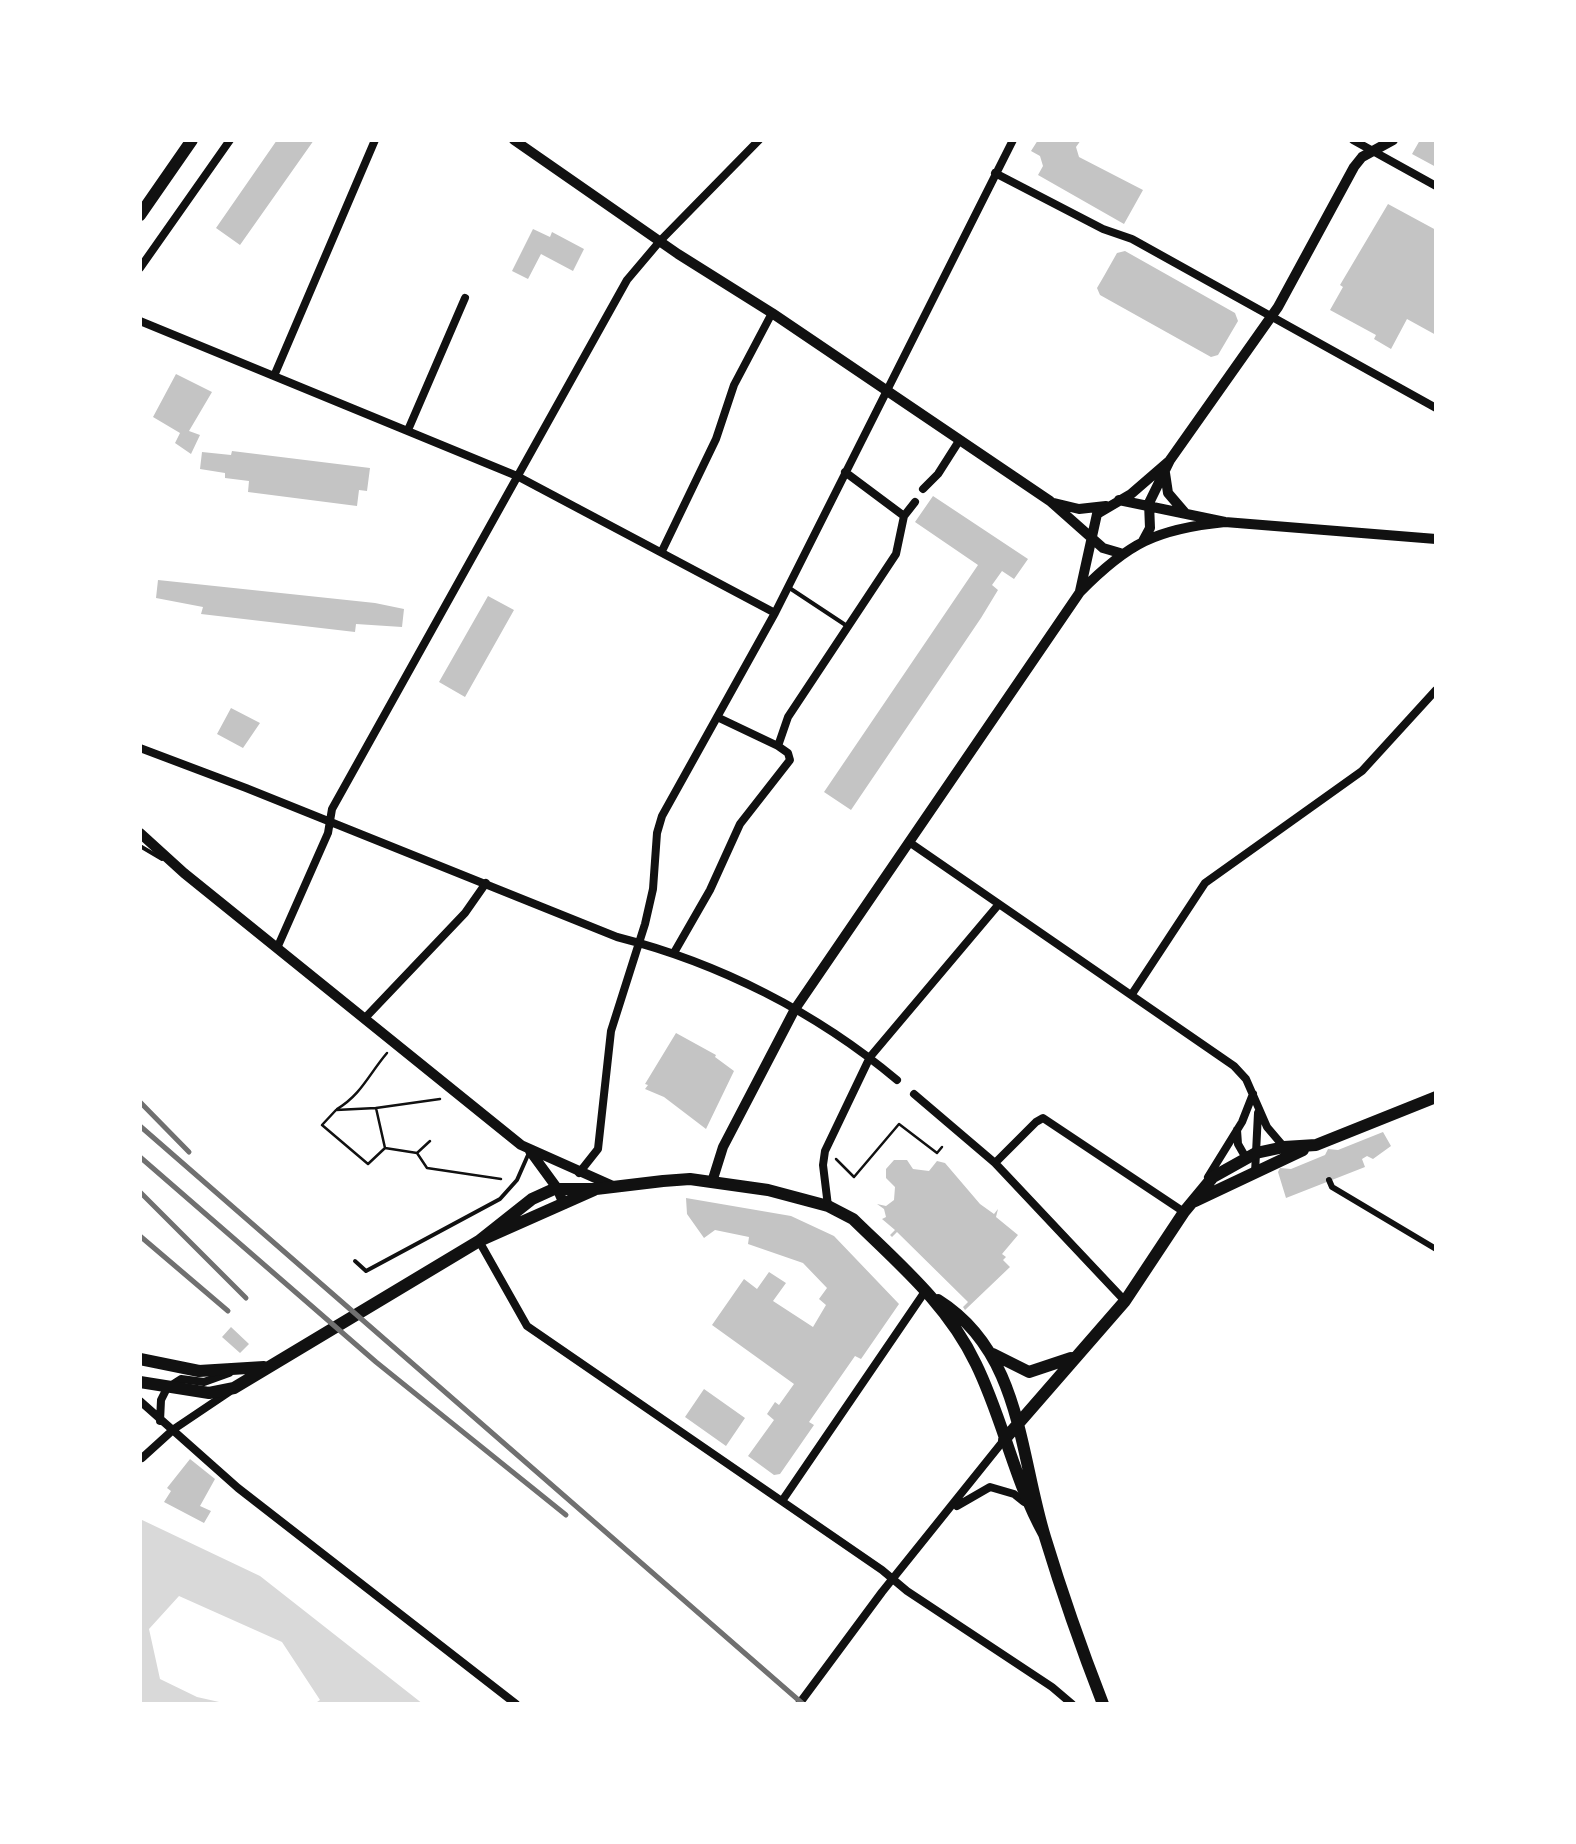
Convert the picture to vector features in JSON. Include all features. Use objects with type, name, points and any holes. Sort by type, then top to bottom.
[{"type":"main road","points":[[140,215],[192,140]]},
{"type":"main road","points":[[1188,1208],[1255,1173],[1436,1097]]},
{"type":"main road","points":[[1004,1440],[1125,1301],[1204,1186],[1250,1155],[1284,1147],[1315,1149]]},
{"type":"main road","points":[[479,1241],[532,1200],[557,1188],[596,1189],[690,1180],[768,1190],[828,1206],[853,1219],[931,1295],[966,1319],[991,1352],[1004,1378],[1044,1534],[1103,1704]]},
{"type":"main road","points":[[140,1382],[209,1393],[234,1388],[479,1241],[596,1189]]},
{"type":"main road","points":[[931,1295],[976,1363],[1029,1507],[1044,1534]]},
{"type":"main road","points":[[991,1352],[1029,1372],[1077,1356]]},
{"type":"main road","points":[[140,1358],[183,1369],[234,1371],[266,1367]]},
{"type":"street","points":[[140,268],[230,140]]},
{"type":"street","points":[[274,376],[375,140]]},
{"type":"street","points":[[514,140],[1050,502],[1112,552],[1126,551]]},
{"type":"street","points":[[278,946],[332,808],[627,280],[760,140]]},
{"type":"street","points":[[580,1172],[598,1149],[610,1031],[653,890],[662,816],[776,614],[1013,140]]},
{"type":"street","points":[[1353,140],[1436,186]]},
{"type":"street","points":[[1142,542],[1149,532],[1147,510],[1170,460],[1270,317],[1354,167],[1393,140]]},
{"type":"street","points":[[995,173],[1103,229],[1132,239],[1436,408]]},
{"type":"street","points":[[408,430],[466,298]]},
{"type":"street","points":[[662,551],[716,440],[734,385],[772,313]]},
{"type":"street","points":[[140,321],[517,476],[776,614]]},
{"type":"street","points":[[923,489],[938,474],[958,440]]},
{"type":"street","points":[[1080,592],[1097,514],[1142,485],[1170,460]]},
{"type":"street","points":[[845,472],[904,516]]},
{"type":"street","points":[[1165,472],[1170,498],[1187,514]]},
{"type":"street","points":[[1119,500],[1130,500],[1147,510],[1225,522],[1436,539]]},
{"type":"street","points":[[778,746],[788,717],[896,554],[904,516],[915,502]]},
{"type":"street","points":[[1050,502],[1079,509],[1107,506]]},
{"type":"street","points":[[712,1182],[723,1148],[794,1009],[1080,592],[1115,557],[1142,542],[1175,528],[1225,522]]},
{"type":"street","points":[[1132,994],[1205,883],[1362,771],[1436,690]]},
{"type":"street","points":[[675,951],[710,890],[740,824],[790,760],[788,753],[778,746],[716,717]]},
{"type":"street","points":[[140,748],[617,937],[675,951],[769,993],[870,1057],[898,1080]]},
{"type":"street","points":[[140,834],[529,1151],[564,1204]]},
{"type":"street","points":[[908,842],[1234,1066],[1246,1079],[1268,1127],[1284,1147]]},
{"type":"street","points":[[366,1018],[465,913],[486,883]]},
{"type":"street","points":[[828,1206],[825,1151],[870,1057],[999,904]]},
{"type":"street","points":[[914,1094],[995,1164],[1125,1301]]},
{"type":"street","points":[[1204,1186],[1253,1094]]},
{"type":"street","points":[[1250,1155],[1258,1123],[1253,1094]]},
{"type":"street","points":[[995,1164],[1043,1118],[1188,1208]]},
{"type":"street","points":[[1236,1130],[1255,1173]]},
{"type":"street","points":[[529,1151],[614,1186]]},
{"type":"street","points":[[1330,1183],[1436,1249]]},
{"type":"street","points":[[479,1241],[527,1326],[1072,1703]]},
{"type":"street","points":[[782,1502],[931,1295]]},
{"type":"street","points":[[160,1421],[161,1400],[167,1388],[181,1379],[204,1382],[234,1371]]},
{"type":"street","points":[[142,1458],[174,1429],[234,1388]]},
{"type":"street","points":[[140,1401],[238,1488],[516,1704]]},
{"type":"street","points":[[798,1704],[1004,1440]]},
{"type":"street","points":[[949,1511],[990,1487],[1014,1494],[1029,1507]]},
{"type":"lane","points":[[788,587],[847,626]]},
{"type":"lane","points":[[140,846],[181,870]]},
{"type":"lane","points":[[355,1261],[366,1271],[500,1199],[518,1180],[529,1151]]},
{"type":"path","points":[[385,1148],[368,1164],[322,1125],[357,1097],[366,1078],[388,1051]]},
{"type":"path","points":[[336,1110],[439,1100],[444,1096]]},
{"type":"path","points":[[376,1108],[385,1148]]},
{"type":"path","points":[[835,1158],[854,1176],[899,1124],[937,1153],[942,1147]]},
{"type":"path","points":[[417,1153],[430,1141]]},
{"type":"path","points":[[385,1148],[417,1153],[427,1168],[502,1179]]},
{"type":"shaded area","points":[[140,1519],[260,1576],[423,1704],[314,1704],[320,1700],[282,1642],[179,1596],[149,1629],[160,1679],[197,1697],[228,1704],[140,1704]]},
{"type":"building","points":[[277,140],[314,140],[240,245],[216,228]]},
{"type":"building","points":[[1038,140],[1081,140],[1076,147],[1079,157],[1143,190],[1124,224],[1038,175],[1043,166],[1040,156],[1031,151]]},
{"type":"building","points":[[1420,140],[1436,140],[1436,167],[1412,154]]},
{"type":"building","points":[[1388,204],[1436,230],[1436,335],[1407,319],[1391,349],[1374,339],[1376,335],[1330,310],[1343,287],[1340,285]]},
{"type":"building","points":[[533,229],[550,237],[552,232],[584,249],[573,271],[541,254],[528,279],[512,271]]},
{"type":"building","points":[[1125,251],[1235,313],[1238,321],[1218,355],[1211,357],[1100,295],[1097,288],[1117,253]]},
{"type":"building","points":[[176,374],[212,392],[189,431],[200,435],[191,454],[175,443],[180,433],[153,417]]},
{"type":"building","points":[[232,451],[370,468],[367,491],[359,490],[357,506],[248,492],[249,481],[200,469],[202,452],[231,455]]},
{"type":"building","points":[[933,496],[1028,559],[1014,579],[1002,571],[992,585],[998,590],[981,618],[851,810],[824,792],[978,565],[915,522]]},
{"type":"building","points":[[158,580],[375,603],[404,609],[402,627],[356,624],[355,632],[201,614],[203,607],[156,598]]},
{"type":"building","points":[[488,596],[514,610],[465,697],[439,682]]},
{"type":"building","points":[[231,708],[260,723],[243,748],[217,734]]},
{"type":"building","points":[[676,1033],[716,1055],[734,1071],[706,1129],[664,1097],[645,1089]]},
{"type":"building","points":[[1383,1132],[1391,1146],[1373,1159],[1362,1159],[1365,1167],[1286,1198],[1280,1168],[1291,1169],[1325,1155],[1328,1149],[1338,1150]]},
{"type":"building","points":[[894,1160],[907,1160],[913,1169],[929,1171],[937,1161],[945,1163],[980,1204],[994,1214],[998,1209],[996,1217],[1018,1235],[1002,1254],[1010,1267],[965,1310],[968,1302],[897,1232],[892,1237],[895,1230],[882,1219],[886,1217],[884,1209],[877,1204],[886,1206],[894,1200],[895,1187],[886,1178],[886,1169]]},
{"type":"building","points":[[686,1198],[791,1216],[834,1236],[899,1304],[861,1359],[855,1356],[809,1422],[814,1425],[780,1474],[774,1475],[748,1456],[774,1420],[767,1414],[794,1384],[712,1325],[744,1279],[757,1289],[769,1272],[786,1283],[773,1301],[813,1327],[826,1305],[819,1299],[827,1288],[803,1263],[748,1244],[749,1237],[715,1230],[704,1238],[687,1214]]},
{"type":"building","points":[[231,1327],[249,1344],[240,1353],[222,1337]]},
{"type":"building","points":[[704,1389],[745,1418],[726,1446],[685,1417]]},
{"type":"building","points":[[190,1459],[215,1479],[200,1506],[211,1511],[204,1523],[164,1502],[171,1491],[167,1488]]},
{"type":"railway","points":[[140,1102],[189,1152]]},
{"type":"railway","points":[[140,1126],[803,1704]]},
{"type":"railway","points":[[140,1157],[376,1362],[566,1515]]},
{"type":"railway","points":[[140,1192],[246,1298]]},
{"type":"railway","points":[[140,1236],[228,1311]]}]
